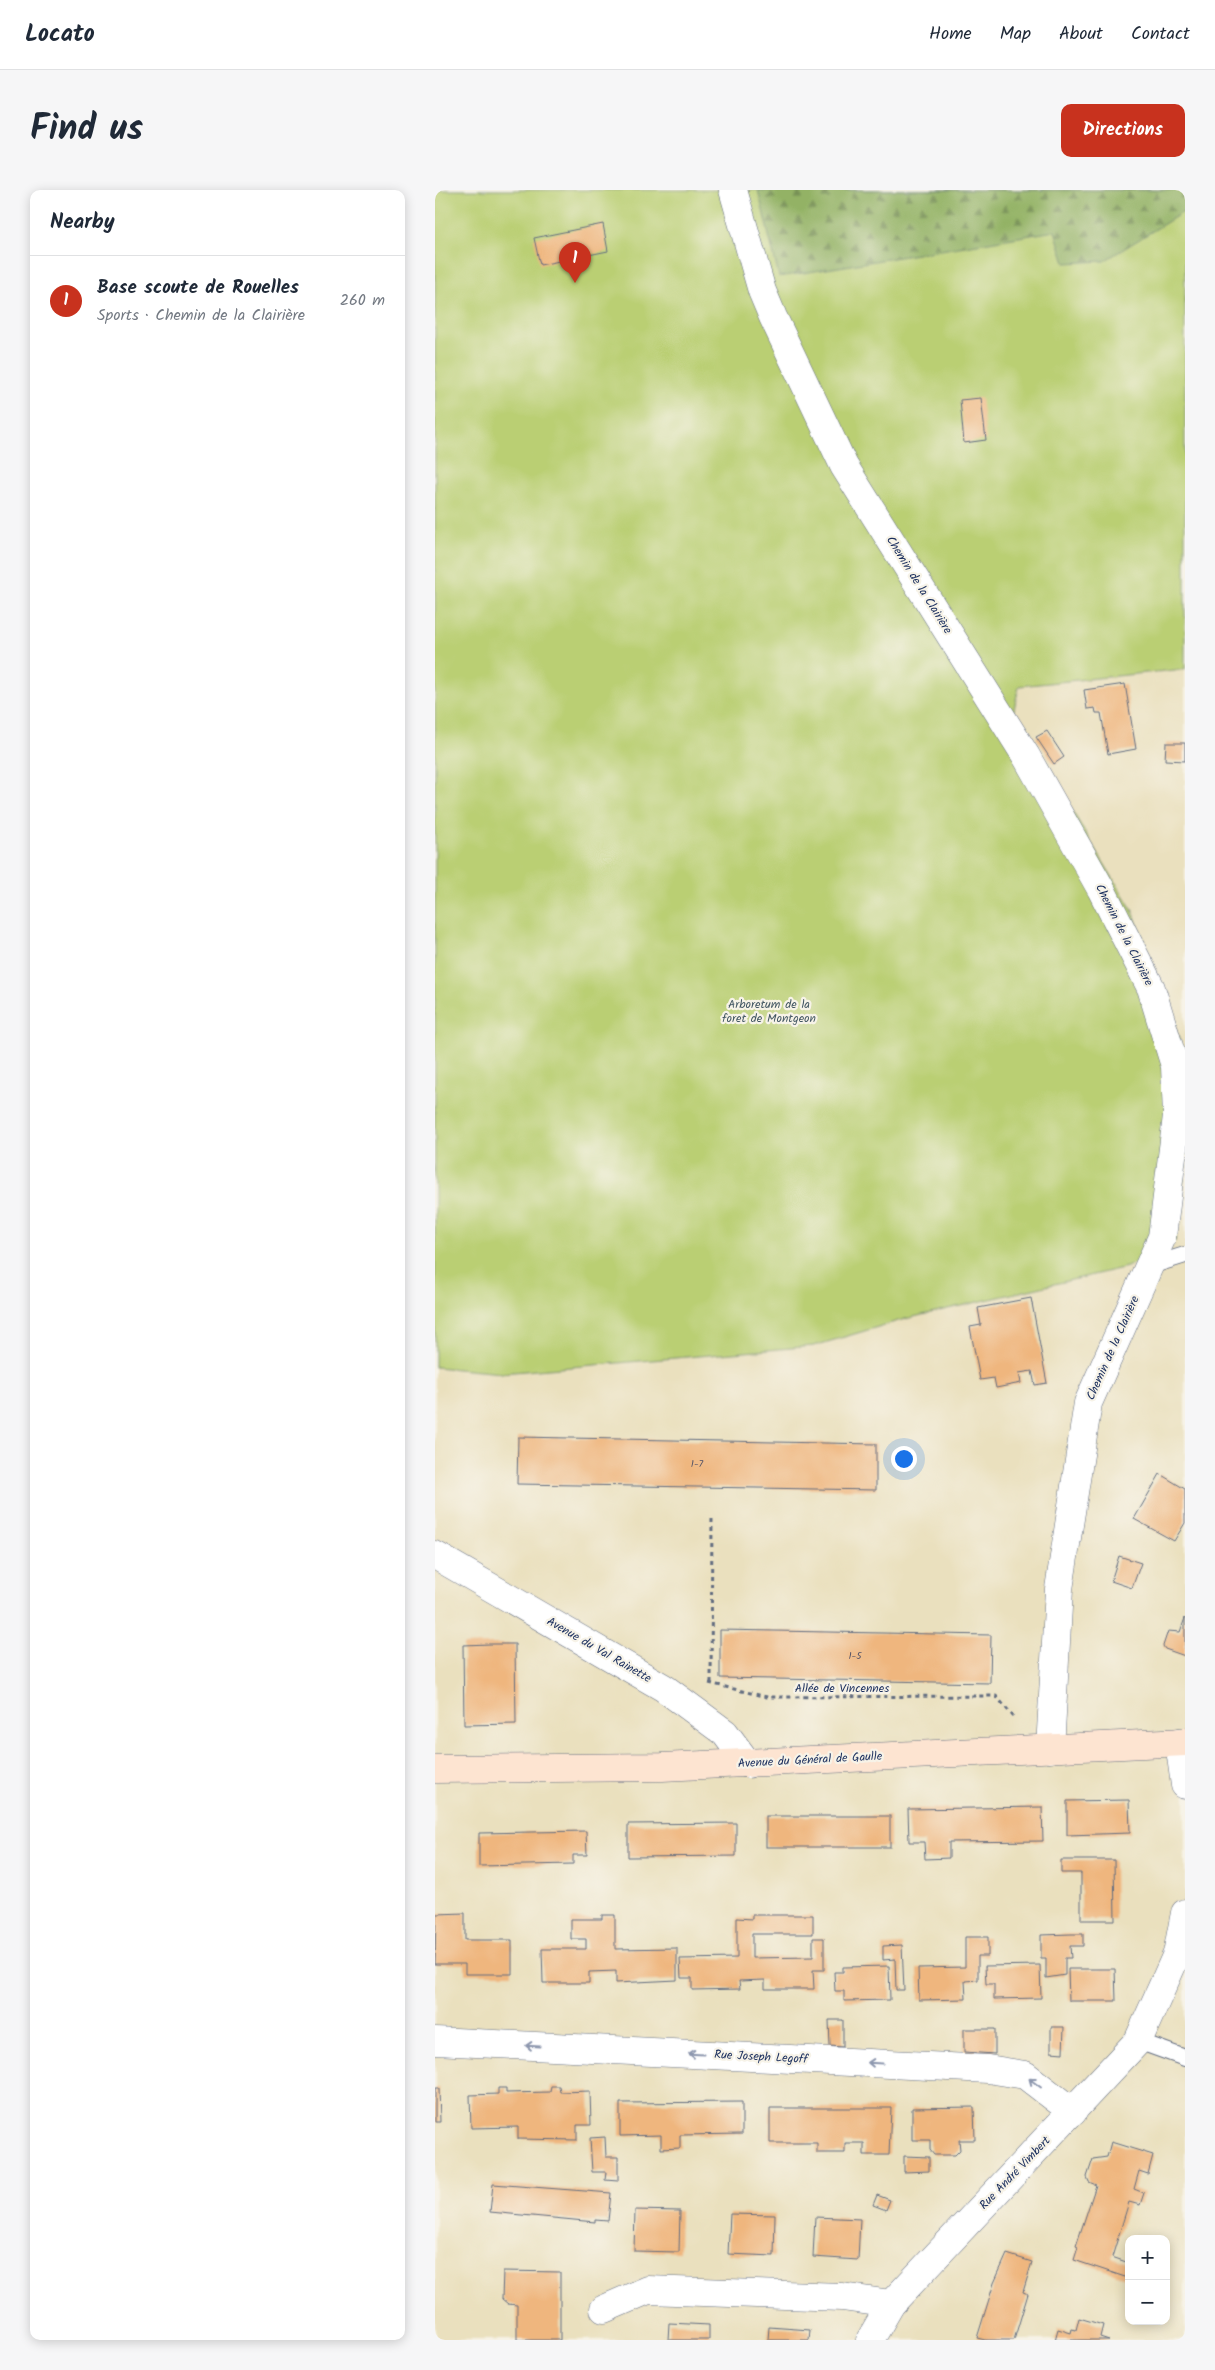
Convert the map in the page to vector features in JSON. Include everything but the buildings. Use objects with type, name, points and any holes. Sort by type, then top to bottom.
[{"type":"street","name":"Chemin de la Clairière","points":[[733,190],[762,291],[844,466],[1026,756],[1101,889],[1151,988],[1175,1066],[1177,1116],[1162,1237],[1088,1403],[1059,1589],[1050,1749]]},
{"type":"street","name":"Avenue du Val Rainette","points":[[435,1554],[664,1688],[725,1733],[748,1764]]},
{"type":"street","name":"Avenue du Général de Gaulle","points":[[435,1769],[748,1764],[1182,1742]]},
{"type":"street","points":[[1182,1742],[1185,1785]]},
{"type":"street","name":"Rue André Vimbert","points":[[870,2340],[891,2304],[1138,2041],[1177,1954],[1185,1913]]},
{"type":"street","name":"Rue Joseph Legoff","points":[[435,2041],[988,2069],[1025,2076],[1073,2112]]},
{"type":"street","points":[[604,2309],[648,2290],[842,2298],[891,2304]]},
{"type":"lane","points":[[1150,1266],[1185,1255]]},
{"type":"lane","points":[[1138,2041],[1185,2058]]},
{"type":"path","points":[[711,1683],[712,1515]]},
{"type":"path","name":"Allée de Vincennes","points":[[664,1688],[681,1682],[711,1683],[767,1697],[996,1696],[1013,1716]]},
{"type":"green space","name":"Arboretum de la foret de Montgeon","points":[[435,190],[1185,190],[1185,669],[1019,686],[1013,714],[1133,911],[1179,1039],[1185,1163],[1175,1241],[1127,1267],[905,1319],[814,1346],[502,1373],[435,1367]]},
{"type":"green space","points":[[758,190],[1185,190],[1185,211],[1104,261],[1065,263],[1055,231],[779,277]]},
{"type":"place","name":"Base scoute de Rouelles","points":[[575,283]]}]
